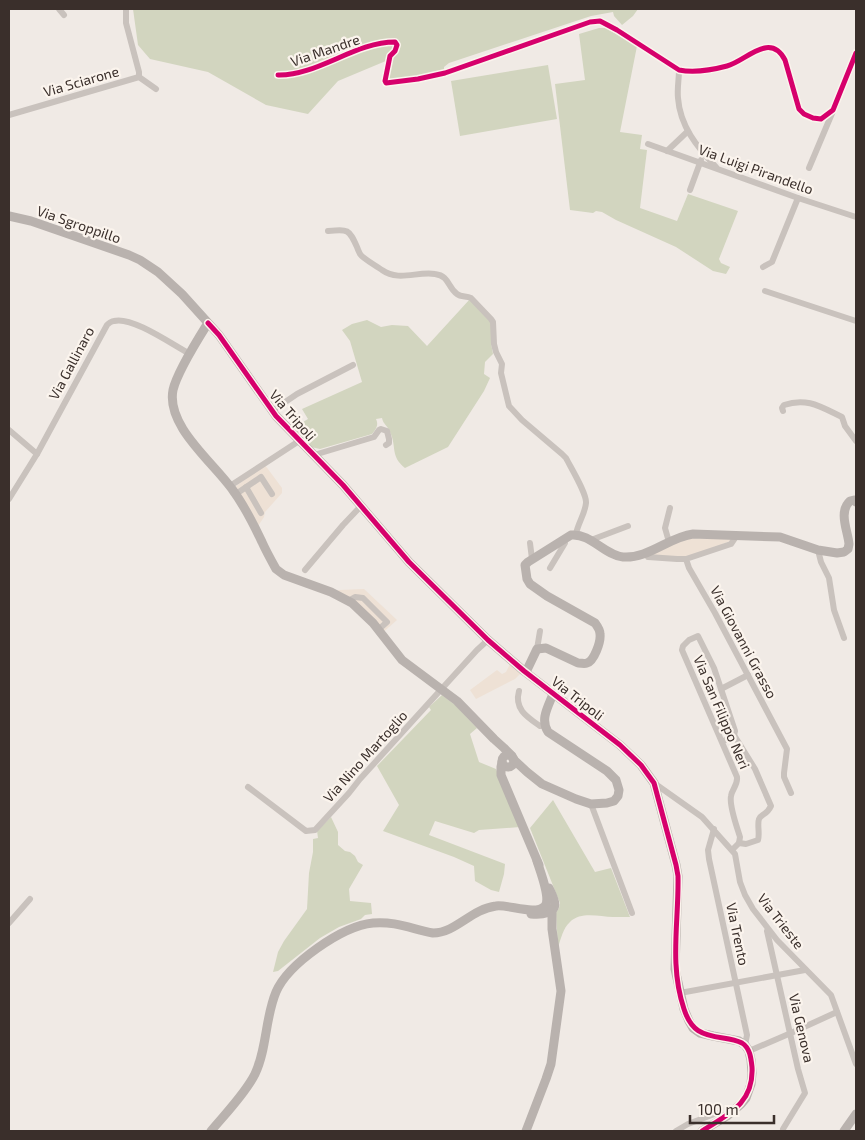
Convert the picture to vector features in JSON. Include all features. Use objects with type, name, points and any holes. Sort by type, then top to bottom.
[{"type":"street","points":[[58,9],[64,15]]},
{"type":"street","points":[[126,9],[126,23],[139,77]]},
{"type":"street","name":"Via Mandre","points":[[278,75],[286,75],[318,66],[382,43],[395,42],[397,45],[395,51],[390,56],[386,83],[418,79],[444,73],[590,22],[600,21],[634,39],[679,70]]},
{"type":"street","points":[[718,169],[704,155],[688,132],[678,98],[679,70],[693,71],[729,66],[759,49],[772,48],[782,54],[785,60],[799,109],[804,114],[821,119],[834,110]]},
{"type":"street","points":[[809,168],[856,53]]},
{"type":"street","name":"Via Sciarone","points":[[9,115],[139,77],[156,89]]},
{"type":"street","points":[[667,151],[688,132]]},
{"type":"street","name":"Via Luigi Pirandello","points":[[648,144],[856,217]]},
{"type":"street","points":[[690,190],[704,155]]},
{"type":"street","points":[[764,267],[772,262],[798,198]]},
{"type":"street","name":"Via Sgroppillo","points":[[9,216],[31,221],[140,260]]},
{"type":"street","points":[[328,231],[347,231],[351,234],[360,256],[387,273],[406,275],[434,273],[441,275],[456,294],[471,298],[491,319],[494,329],[494,344],[502,364],[501,373],[509,406],[522,420],[566,458],[585,496],[586,505],[576,534]]},
{"type":"street","name":"Via Tripoli","points":[[140,260],[182,294],[219,335],[272,410],[343,485],[409,562],[488,640],[553,694],[620,745],[641,766],[654,783],[678,876],[675,969],[684,1009],[689,1021],[700,1032],[739,1041],[747,1048]]},
{"type":"street","points":[[765,291],[856,321]]},
{"type":"street","name":"Via Gallinaro","points":[[9,499],[37,454],[107,325],[113,321],[137,324],[190,354]]},
{"type":"street","points":[[208,323],[181,372],[173,391],[172,404],[186,434],[233,490],[276,569],[284,574],[331,592],[348,601],[363,613],[402,660],[457,701],[494,739],[508,760],[542,784],[591,804],[614,801],[618,796],[619,790],[616,780],[606,771],[548,732],[545,725],[545,714],[553,694]]},
{"type":"street","points":[[272,410],[297,394],[353,365]]},
{"type":"street","points":[[783,411],[784,405],[798,402],[818,405],[842,417],[845,426],[856,442]]},
{"type":"street","points":[[314,455],[374,437],[381,428],[387,431],[389,443],[386,445]]},
{"type":"street","points":[[9,430],[37,454]]},
{"type":"street","points":[[233,490],[300,440]]},
{"type":"street","points":[[233,490],[246,487],[261,477],[272,494]]},
{"type":"street","points":[[246,487],[261,513]]},
{"type":"street","points":[[536,648],[546,648],[584,664],[592,659],[599,644],[601,636],[595,623],[543,594],[530,584],[527,579],[525,565],[571,535],[576,534],[591,540],[615,555],[622,557],[638,555],[693,534],[780,537],[818,550],[838,553],[848,549],[844,508],[850,501],[854,500],[856,502]]},
{"type":"street","points":[[305,570],[361,506]]},
{"type":"street","points":[[669,542],[665,528],[670,508]]},
{"type":"street","points":[[591,540],[628,526]]},
{"type":"street","points":[[648,557],[686,558],[731,544],[737,535]]},
{"type":"street","points":[[550,568],[565,543],[563,539]]},
{"type":"street","points":[[530,543],[532,559]]},
{"type":"street","points":[[818,550],[821,562],[829,578],[834,610],[844,638]]},
{"type":"street","name":"Via Giovanni Grasso","points":[[686,558],[689,568],[787,749],[784,777],[791,793]]},
{"type":"street","points":[[526,672],[536,648],[540,631]]},
{"type":"street","name":"Via San Filippo Neri","points":[[721,689],[714,668],[698,636],[689,640],[682,650],[737,777],[737,782],[732,791],[731,802],[740,837],[739,843]]},
{"type":"street","name":"Via Nino Martoglio","points":[[248,787],[306,831],[315,830],[488,640]]},
{"type":"street","points":[[732,850],[739,843],[746,844],[758,840],[760,835],[760,816],[765,815],[771,806],[755,769],[734,735],[735,730],[721,689],[748,675]]},
{"type":"street","points":[[519,691],[518,704],[523,713],[540,726],[545,725]]},
{"type":"street","points":[[722,742],[734,735]]},
{"type":"street","points":[[508,760],[501,772],[555,900],[555,907],[549,912],[530,914],[510,906]]},
{"type":"street","name":"Via Trieste","points":[[654,783],[702,817],[735,854],[740,882],[753,909],[777,940],[831,996],[856,1064]]},
{"type":"street","points":[[591,804],[632,913]]},
{"type":"street","name":"Via Trento","points":[[714,829],[708,850],[709,858],[747,1035],[747,1048]]},
{"type":"street","points":[[211,1131],[246,1089],[256,1073],[276,993],[288,972],[306,956],[345,933],[373,923],[392,923],[433,933],[441,933],[448,931],[479,911],[495,906],[538,909],[544,906],[547,896],[537,861]]},
{"type":"street","points":[[526,1131],[551,1064],[561,991],[549,912],[546,912],[551,902],[540,872]]},
{"type":"street","points":[[9,923],[30,898]]},
{"type":"street","name":"Via Genova","points":[[766,927],[805,1093],[783,1129]]},
{"type":"street","points":[[680,993],[805,970]]},
{"type":"street","points":[[702,1131],[727,1116],[741,1104],[749,1091],[752,1074],[751,1060],[747,1048],[791,1033],[837,1012]]},
{"type":"street","points":[[676,1131],[716,1113],[727,1116]]},
{"type":"street","points":[[844,1131],[856,1114]]},
{"type":"green space","points":[[133,9],[638,9],[622,25],[613,12],[591,16],[449,63],[444,67],[444,71],[387,81],[393,58],[338,81],[308,114],[266,105],[208,72],[150,59],[138,45]]},
{"type":"green space","points":[[599,28],[606,28],[637,46],[620,132],[642,135],[640,149],[647,150],[640,208],[677,221],[688,194],[738,211],[719,259],[721,263],[730,267],[726,274],[713,271],[676,247],[602,212],[596,211],[593,213],[570,210],[555,84],[585,80],[579,34]]},
{"type":"green space","points":[[548,65],[557,119],[460,136],[451,81]]},
{"type":"green space","points":[[470,299],[491,322],[493,354],[485,362],[484,374],[490,378],[484,391],[448,447],[405,468],[397,459],[392,437],[382,418],[376,419],[377,427],[372,434],[320,449],[311,447],[293,428],[308,419],[302,409],[362,382],[350,341],[342,330],[352,324],[367,320],[381,327],[392,325],[408,326],[427,346]]},
{"type":"green space","points":[[442,695],[455,705],[477,728],[470,734],[479,762],[496,769],[520,827],[479,830],[474,833],[435,821],[429,835],[505,864],[499,892],[491,890],[475,881],[474,866],[383,831],[399,805],[377,766],[431,710],[429,707]]},
{"type":"green space","points":[[553,800],[595,872],[611,868],[630,917],[591,915],[574,919],[562,934],[558,947],[556,913],[560,903],[530,828]]},
{"type":"green space","points":[[331,817],[338,832],[338,845],[355,856],[358,862],[363,865],[349,889],[350,901],[371,903],[372,914],[365,915],[361,919],[339,927],[320,938],[278,971],[273,972],[278,952],[307,909],[313,839],[318,838],[317,831]]},
{"type":"shaded area","points":[[265,465],[282,488],[282,493],[265,512],[256,529],[232,489]]},
{"type":"shaded area","points":[[679,538],[735,539],[694,556],[648,557]]},
{"type":"shaded area","points":[[364,589],[397,620],[381,634],[373,623],[331,592]]},
{"type":"shaded area","points":[[510,664],[521,673],[515,679],[476,699],[470,690],[497,670],[502,674],[506,672]]},
{"type":"cycle path","points":[[278,75],[293,74],[307,70],[365,47],[395,42],[397,45],[395,51],[390,56],[386,83],[418,79],[445,73],[590,22],[600,21],[679,70],[685,71],[709,70],[727,66],[758,50],[772,48],[779,52],[785,60],[799,109],[804,114],[821,119],[833,110],[856,53]]},
{"type":"cycle path","points":[[208,323],[219,335],[276,416],[343,485],[409,562],[488,640],[524,671],[620,745],[641,765],[654,783],[678,876],[676,959],[679,992],[684,1009],[690,1022],[698,1031],[745,1045],[752,1067],[752,1079],[744,1099],[730,1113],[702,1131]]}]
